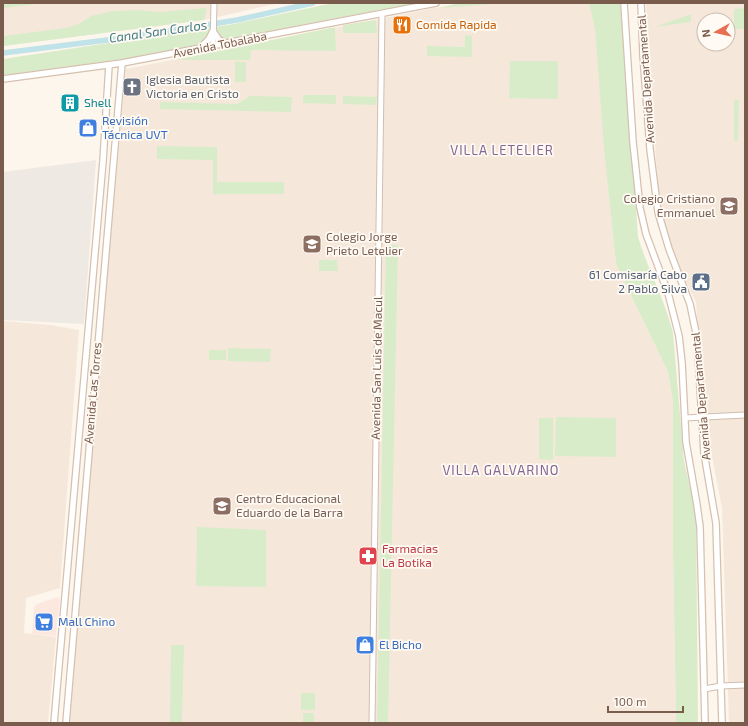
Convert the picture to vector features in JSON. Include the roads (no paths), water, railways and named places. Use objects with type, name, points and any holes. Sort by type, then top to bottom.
[{"type":"main road","name":"Avenida Tobalaba","points":[[3,79],[122,63],[436,3]]},
{"type":"main road","name":"Avenida Departamental","points":[[624,3],[632,142],[640,208],[646,234],[668,293],[678,328],[682,363],[687,452],[700,527],[705,723]]},
{"type":"main road","name":"Avenida Departamental","points":[[641,3],[646,93],[657,205],[665,240],[688,296],[694,320],[699,361],[704,453],[716,523],[722,723]]},
{"type":"main road","points":[[213,29],[219,40],[226,43]]},
{"type":"main road","points":[[198,49],[207,42],[213,29]]},
{"type":"main road","name":"Avenida Las Torres","points":[[66,723],[122,63]]},
{"type":"main road","name":"Avenida Las Torres","points":[[54,723],[110,65]]},
{"type":"main road","points":[[103,161],[108,159],[113,161]]},
{"type":"street","points":[[212,46],[214,3]]},
{"type":"street","name":"Avenida San Luis de Macul","points":[[372,723],[382,14]]},
{"type":"street","points":[[685,418],[745,415]]},
{"type":"street","points":[[704,689],[721,686],[745,685]]},
{"type":"waterway","name":"Canal San Carlos","points":[[3,53],[131,37],[237,20],[313,3]]},
{"type":"place","name":"Comida Rapida","points":[[402,25]]},
{"type":"place","name":"Iglesia Bautista Victoria en Cristo","points":[[132,87]]},
{"type":"place","name":"Shell","points":[[70,103]]},
{"type":"place","name":"Revisión Tácnica UVT","points":[[88,128]]},
{"type":"place","name":"Colegio Cristiano Emmanuel","points":[[729,206]]},
{"type":"place","name":"Colegio Jorge Prieto Letelier","points":[[312,244]]},
{"type":"place","name":"61 Comisaría Cabo 2 Pablo Silva","points":[[701,282]]},
{"type":"place","name":"Centro Educacional Eduardo de la Barra","points":[[222,506]]},
{"type":"place","name":"Farmacias La Botika","points":[[368,556]]},
{"type":"place","name":"Mall Chino","points":[[44,622]]},
{"type":"place","name":"El Bicho","points":[[365,645]]},
{"type":"district","name":"VILLA LETELIER","points":[[502,150]]},
{"type":"district","name":"VILLA GALVARINO","points":[[501,470]]}]
